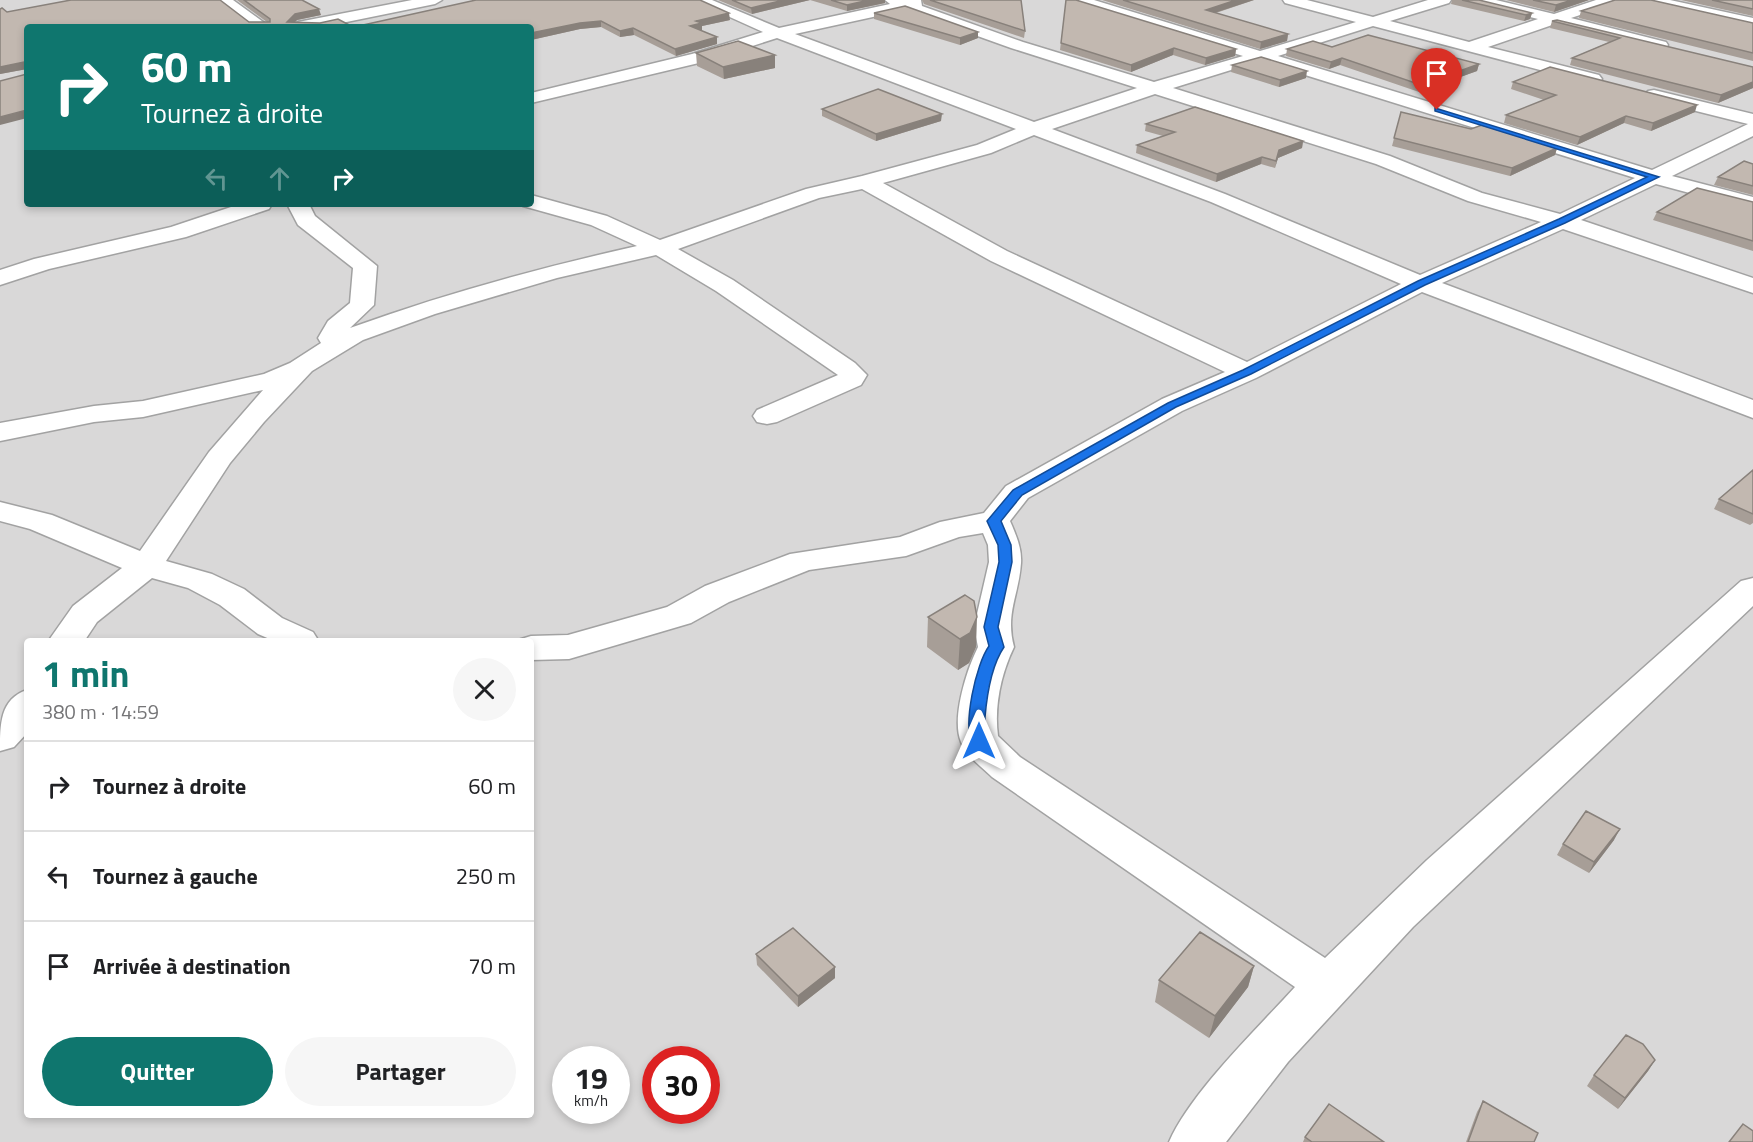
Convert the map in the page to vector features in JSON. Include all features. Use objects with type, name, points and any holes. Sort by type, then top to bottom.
[{"type":"street","points":[[223,0],[258,24]]},
{"type":"street","points":[[313,24],[435,0]]},
{"type":"street","points":[[699,0],[778,33],[1218,198],[1365,262],[1753,410]]},
{"type":"street","points":[[534,97],[697,58],[778,33],[899,2],[930,0]]},
{"type":"street","points":[[1078,0],[1654,177],[1753,204]]},
{"type":"street","points":[[1290,0],[1606,82]]},
{"type":"street","points":[[0,432],[94,414],[143,409],[273,380],[354,335],[426,309],[551,272],[662,247],[813,193],[865,182],[984,149],[1033,129],[1158,87],[1444,0]]},
{"type":"street","points":[[1478,0],[1672,48]]},
{"type":"street","points":[[1470,47],[1611,0]]},
{"type":"street","points":[[1650,0],[1753,23]]},
{"type":"street","points":[[899,2],[1017,45],[1158,87],[1383,160],[1475,197],[1562,221],[1753,285]]},
{"type":"street","points":[[1640,91],[1753,120]]},
{"type":"street","points":[[534,648],[569,647],[679,615],[717,594],[802,561],[906,546],[951,529],[994,521],[1017,492],[1172,405],[1247,372],[1422,283],[1562,221],[1753,129]]},
{"type":"street","points":[[865,182],[999,256],[1247,372]]},
{"type":"street","points":[[534,202],[572,209],[662,247],[752,303],[854,375],[851,379],[767,416]]},
{"type":"street","points":[[0,278],[42,264],[178,232],[252,207]]},
{"type":"street","points":[[300,207],[306,220],[365,266],[362,305],[337,326],[331,338],[335,345]]},
{"type":"street","points":[[68,638],[85,614],[146,566],[219,458],[254,416],[303,365]]},
{"type":"street","points":[[0,511],[41,522],[146,566],[200,581],[219,590],[270,627],[296,638]]},
{"type":"street","points":[[994,521],[1004,545],[1005,562],[991,627],[996,647],[989,657],[976,719],[979,741],[1006,767],[1327,984]]},
{"type":"street","points":[[1195,1142],[1236,1085],[1327,984],[1422,891],[1745,606]]},
{"type":"street","points":[[0,737],[15,722],[24,708]]},
{"type":"shaded area","points":[[0,0],[1753,0],[1753,1142],[0,1142]]},
{"type":"building","points":[[71,0],[220,0],[249,22],[270,22],[270,19],[244,0],[302,0],[319,9],[295,14],[287,22],[320,23],[338,19],[347,24],[24,24],[24,62],[0,67],[0,9],[2,8],[7,12]]},
{"type":"building","points":[[476,0],[700,0],[729,13],[696,21],[702,23],[690,26],[717,37],[675,49],[633,28],[620,31],[601,21],[534,32],[534,24],[368,24]]},
{"type":"building","points":[[732,0],[784,0],[751,8]]},
{"type":"building","points":[[831,0],[869,0],[847,5]]},
{"type":"building","points":[[930,0],[1021,0],[1025,31]]},
{"type":"building","points":[[1066,0],[1076,0],[1236,49],[1206,58],[1174,48],[1131,65],[1061,43]]},
{"type":"building","points":[[1123,0],[1236,0],[1206,10],[1288,34],[1261,42]]},
{"type":"building","points":[[1462,0],[1479,0],[1532,13],[1526,15]]},
{"type":"building","points":[[1533,0],[1572,0],[1556,5]]},
{"type":"building","points":[[1615,0],[1651,0],[1753,23],[1753,53],[1581,11]]},
{"type":"building","points":[[1712,0],[1753,0],[1753,9]]},
{"type":"building","points":[[905,6],[978,32],[960,38],[874,13]]},
{"type":"building","points":[[1557,20],[1753,67],[1753,82],[1721,95],[1572,58],[1620,38],[1552,21]]},
{"type":"building","points":[[1368,35],[1479,64],[1421,85],[1342,58],[1331,62],[1287,49],[1313,41],[1332,47]]},
{"type":"building","points":[[738,41],[775,55],[723,67],[696,53]]},
{"type":"building","points":[[1261,57],[1307,71],[1280,80],[1232,65]]},
{"type":"building","points":[[1550,67],[1697,105],[1653,123],[1626,116],[1580,137],[1506,115],[1556,95],[1513,82]]},
{"type":"building","points":[[24,75],[24,111],[0,117],[0,81]]},
{"type":"building","points":[[878,89],[942,114],[876,134],[822,109]]},
{"type":"building","points":[[1195,107],[1303,141],[1279,150],[1276,161],[1262,157],[1217,174],[1137,145],[1175,132],[1146,124]]},
{"type":"building","points":[[1401,112],[1471,129],[1482,125],[1557,148],[1512,168],[1394,138]]},
{"type":"building","points":[[1744,161],[1753,164],[1753,186],[1718,177]]},
{"type":"building","points":[[1697,188],[1753,202],[1753,241],[1657,212]]},
{"type":"building","points":[[1753,470],[1753,514],[1719,499]]},
{"type":"building","points":[[965,595],[974,601],[977,617],[970,633],[960,639],[928,617]]},
{"type":"building","points":[[1586,811],[1620,829],[1594,862],[1563,844]]},
{"type":"building","points":[[793,928],[835,967],[798,996],[756,954]]},
{"type":"building","points":[[1200,932],[1254,966],[1215,1016],[1159,980]]},
{"type":"building","points":[[1626,1035],[1643,1044],[1655,1060],[1625,1098],[1594,1075]]},
{"type":"building","points":[[1483,1101],[1538,1133],[1534,1142],[1468,1142]]},
{"type":"building","points":[[1329,1104],[1384,1142],[1312,1142],[1305,1137]]},
{"type":"building","points":[[1743,1124],[1753,1131],[1753,1142],[1729,1142]]},
{"type":"route","points":[[979,741],[976,719],[986,681],[986,667],[996,647],[991,627],[1002,586],[1005,562],[1004,545],[994,521],[1017,492],[1172,405],[1247,372],[1422,283],[1654,177],[1437,110]]}]
